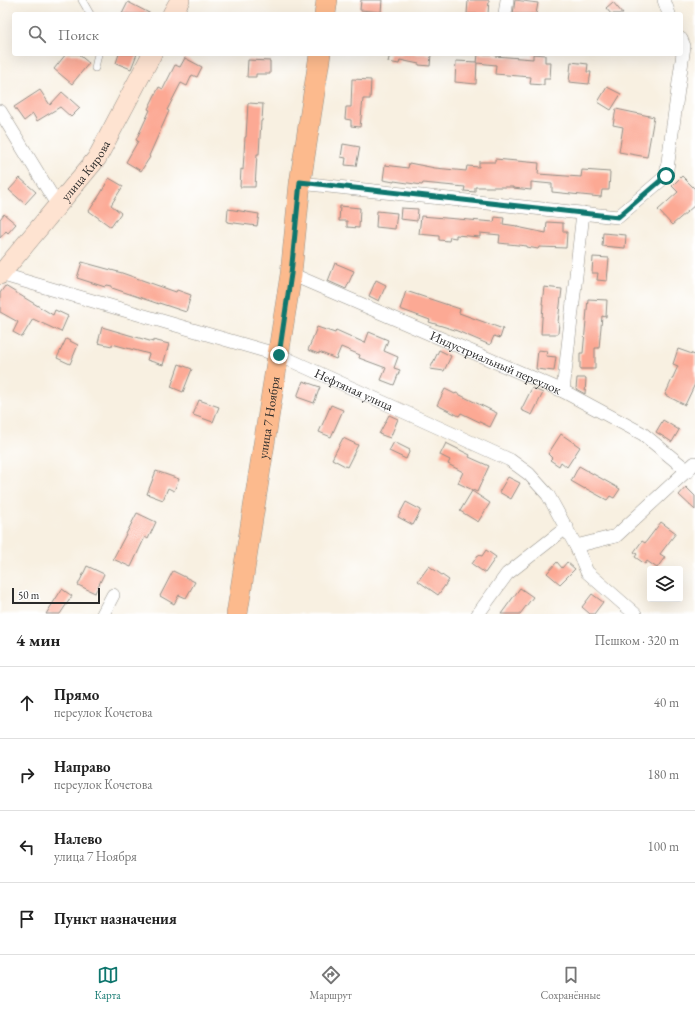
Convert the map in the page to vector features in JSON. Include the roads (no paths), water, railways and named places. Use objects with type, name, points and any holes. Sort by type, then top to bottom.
[{"type":"main road","points":[[325,12],[327,0]]},
{"type":"main road","name":"улица 7 Ноября","points":[[237,614],[279,355],[291,274],[300,182],[320,56]]},
{"type":"street","points":[[173,12],[180,0]]},
{"type":"street","points":[[505,12],[507,0]]},
{"type":"street","name":"улица Кирова","points":[[0,274],[97,158],[151,56]]},
{"type":"street","points":[[300,182],[618,217],[666,176],[683,56]]},
{"type":"street","points":[[0,111],[58,206]]},
{"type":"street","points":[[563,391],[583,213]]},
{"type":"street","name":"Нефтяная улица","points":[[0,274],[279,355],[510,460],[529,474],[548,495],[567,527],[587,572],[635,614]]},
{"type":"street","name":"Индустриальный переулок","points":[[291,274],[563,391],[643,434],[691,467]]},
{"type":"street","points":[[576,546],[616,536],[691,467]]},
{"type":"street","points":[[478,614],[507,574],[567,527]]},
{"type":"street","points":[[103,614],[113,595]]},
{"type":"lane","points":[[82,0],[89,12]]},
{"type":"lane","points":[[95,68],[98,56]]}]
